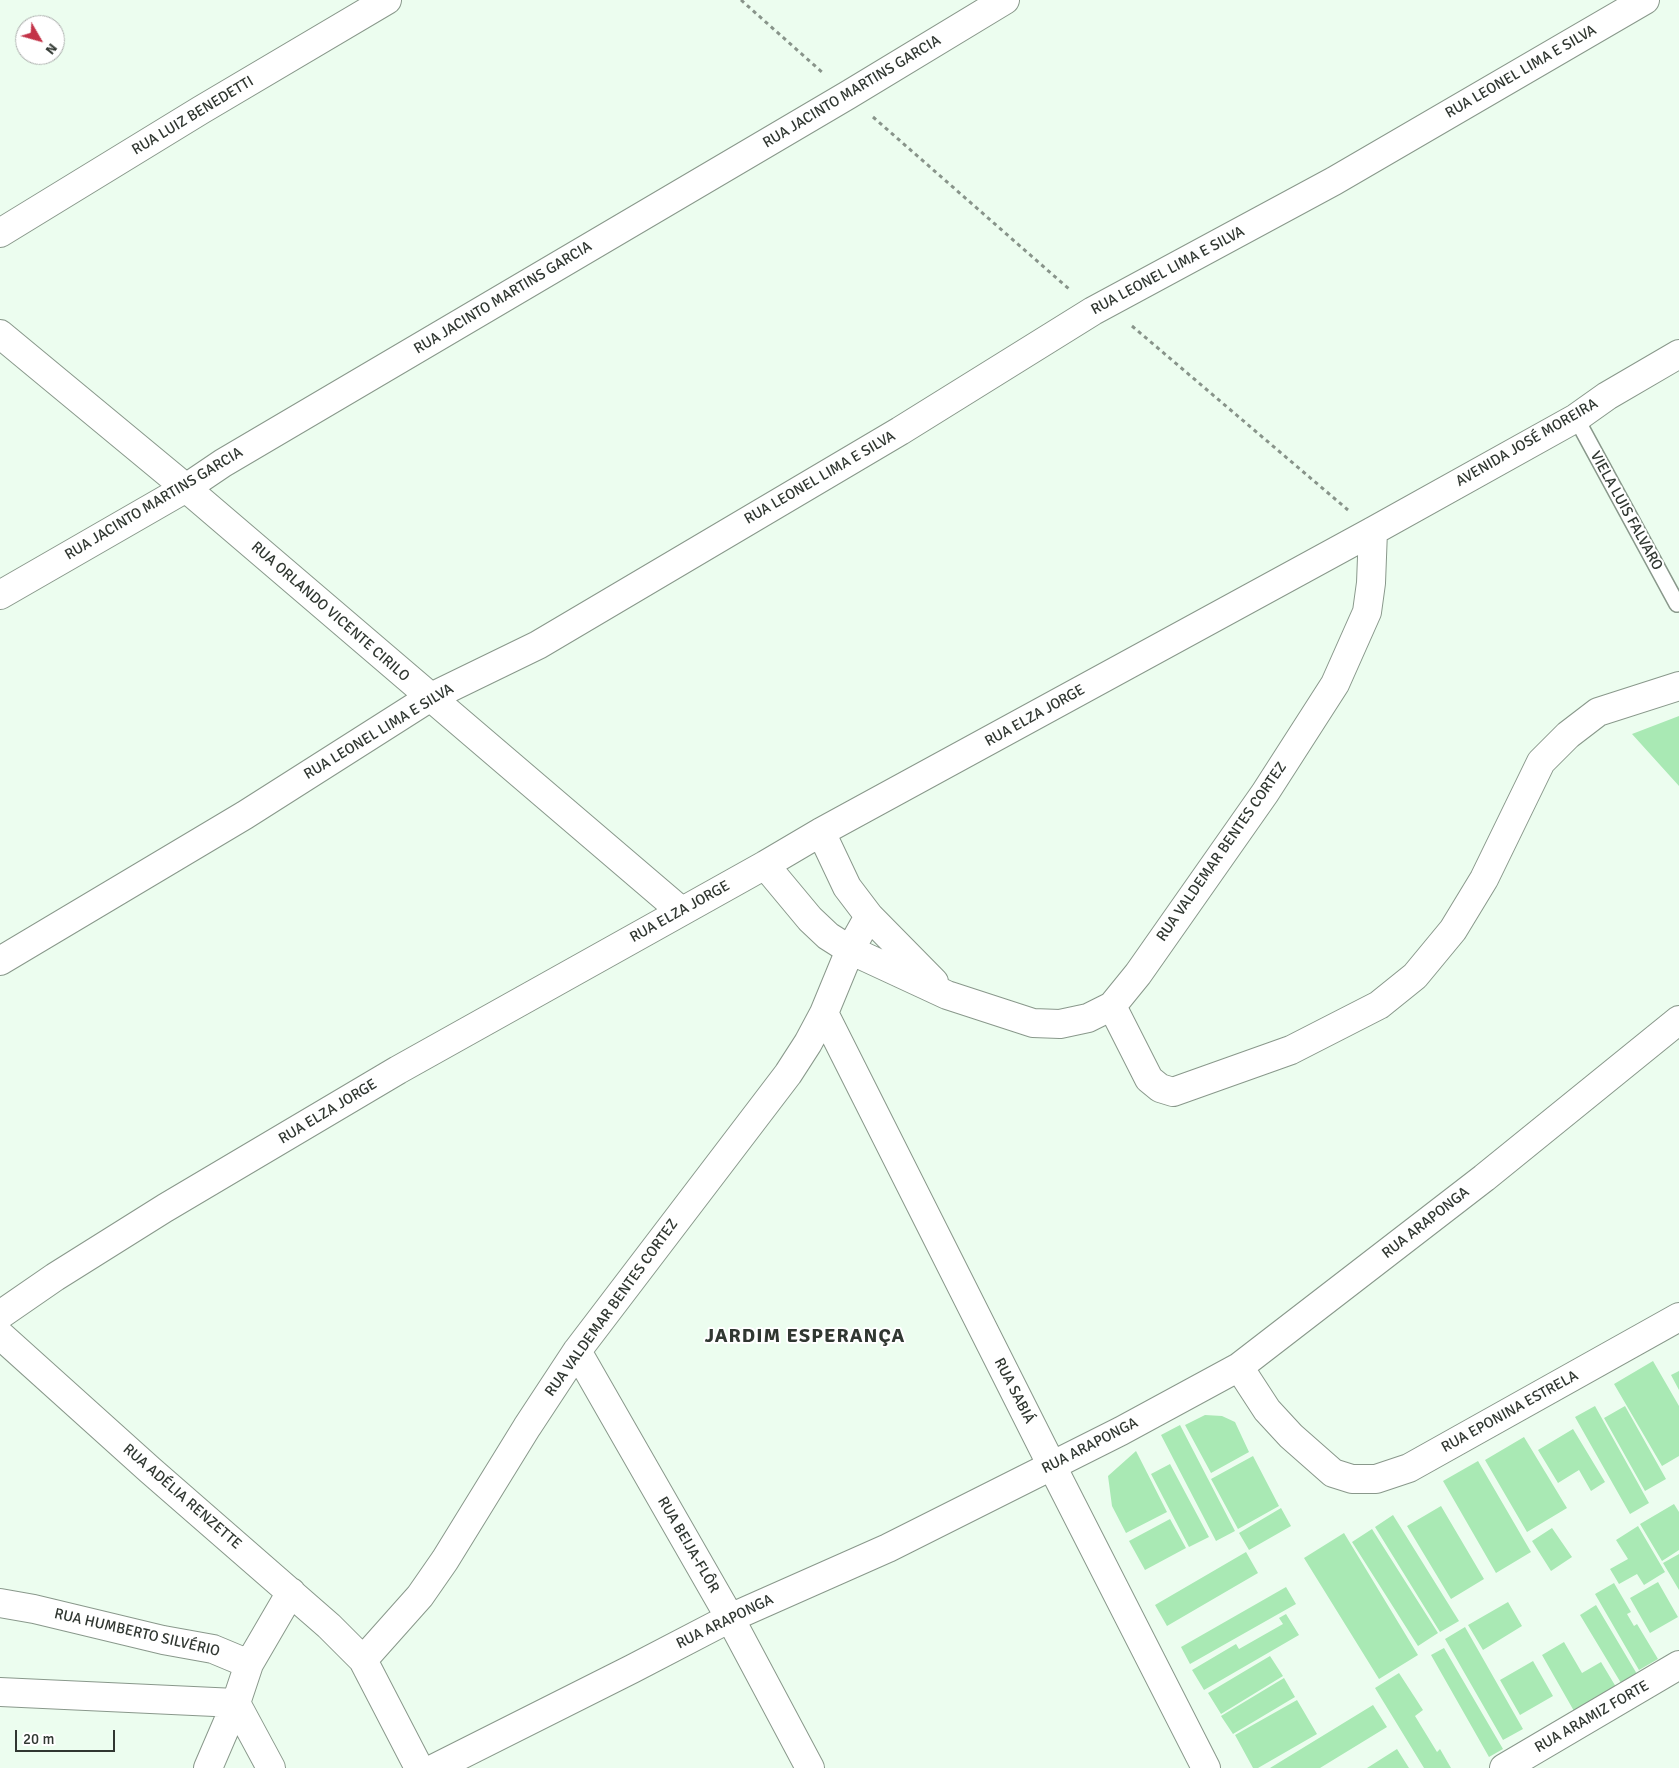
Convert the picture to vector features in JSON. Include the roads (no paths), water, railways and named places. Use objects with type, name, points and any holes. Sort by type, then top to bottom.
[{"type":"street","name":"RUA LUIZ BENEDETTI","points":[[0,234],[201,110],[386,0]]},
{"type":"street","name":"RUA JACINTO MARTINS GARCIA","points":[[0,595],[186,488],[223,463],[848,95],[1005,0]]},
{"type":"street","name":"RUA LEONEL LIMA E SILVA","points":[[0,961],[245,815],[429,698],[538,645],[900,431],[1100,308],[1334,181],[1645,0]]},
{"type":"street","name":"RUA ORLANDO VICENTE CIRILO","points":[[0,334],[186,488],[680,912]]},
{"type":"street","name":"AVENIDA JOSÉ MOREIRA","points":[[1374,531],[1576,418],[1607,396],[1679,354]]},
{"type":"street","name":"RUA ELZA JORGE","points":[[0,1314],[165,1208],[398,1070],[821,832],[1374,531]]},
{"type":"street","name":"RUA VALDEMAR BENTES CORTEZ","points":[[765,865],[810,918],[828,936],[850,950],[947,995],[1033,1022],[1060,1024],[1088,1018],[1112,1006],[1138,974],[1265,793],[1335,684],[1367,612],[1374,531]]},
{"type":"street","points":[[1112,1006],[1149,1079],[1160,1088],[1174,1092],[1291,1050],[1379,1004],[1415,976],[1453,930],[1484,879],[1541,762],[1568,734],[1598,712],[1679,686]]},
{"type":"street","name":"RUA VALDEMAR BENTES CORTEZ","points":[[821,832],[847,888],[869,916],[947,995]]},
{"type":"street","name":"RUA VALDEMAR BENTES CORTEZ","points":[[364,1660],[420,1596],[445,1560],[522,1435],[577,1351],[788,1074],[824,1013],[850,950],[869,916]]},
{"type":"street","name":"RUA SABIÁ","points":[[824,1013],[1206,1768]]},
{"type":"street","name":"RUA ARAPONGA","points":[[435,1768],[730,1618],[888,1548],[1121,1431],[1239,1367],[1484,1178],[1679,1020]]},
{"type":"street","name":"RUA EPONINA ESTRELA","points":[[1239,1367],[1267,1410],[1291,1436],[1333,1474],[1352,1480],[1376,1479],[1409,1468],[1679,1317]]},
{"type":"street","name":"RUA ADÉLIA RENZETTE","points":[[0,1334],[150,1470],[329,1626],[364,1660],[419,1768]]},
{"type":"street","name":"RUA BEIJA-FLÔR","points":[[577,1351],[730,1618],[810,1768]]},
{"type":"street","points":[[208,1768],[236,1704],[249,1664],[291,1592]]},
{"type":"street","name":"RUA HUMBERTO SILVÉRIO","points":[[0,1603],[34,1609],[164,1640],[213,1649],[249,1664]]},
{"type":"street","name":"RUA ARAMIZ FORTE","points":[[1511,1766],[1679,1665]]},
{"type":"street","points":[[0,1692],[236,1704]]},
{"type":"street","points":[[236,1704],[271,1768]]},
{"type":"lane","name":"VIELA LUIS FALVARO","points":[[1576,418],[1677,604]]},
{"type":"district","name":"JARDIM ESPERANÇA","points":[[805,1337]]}]
